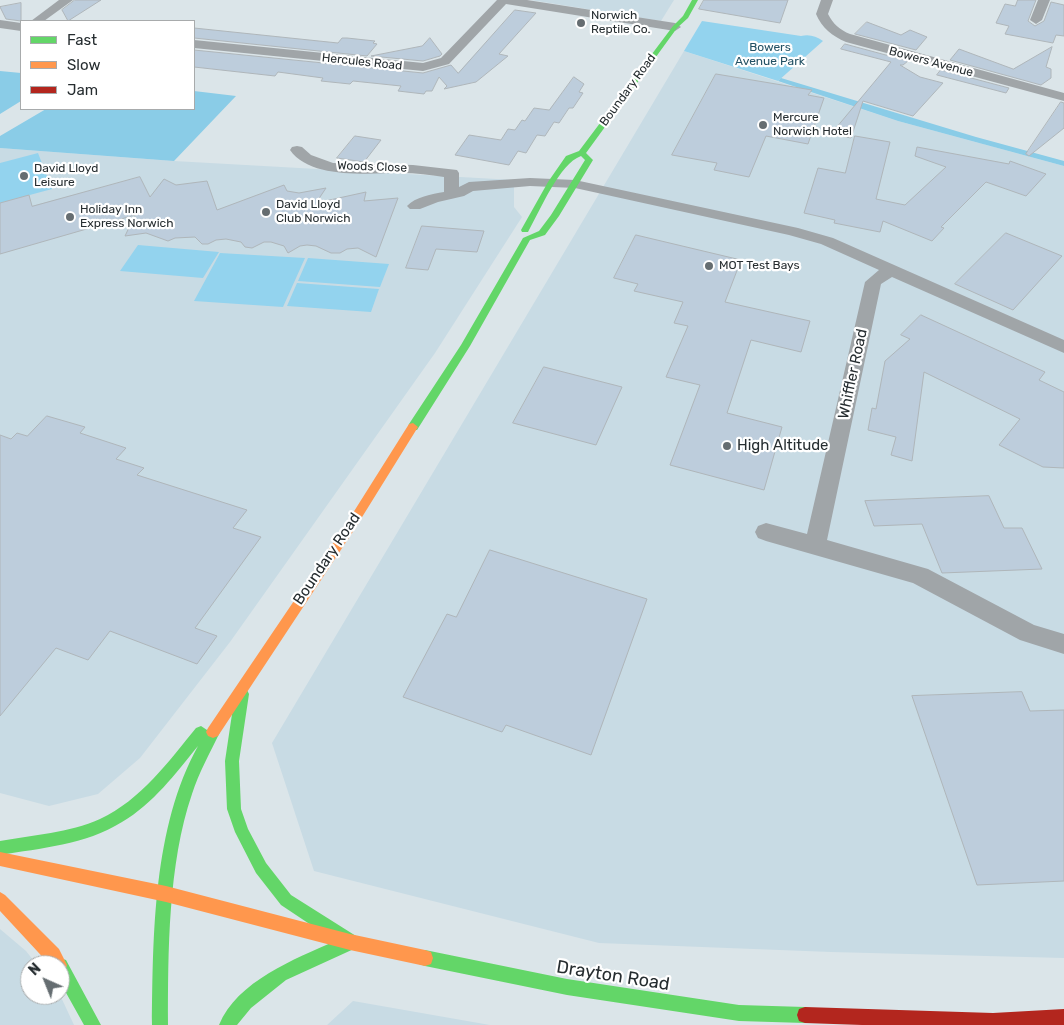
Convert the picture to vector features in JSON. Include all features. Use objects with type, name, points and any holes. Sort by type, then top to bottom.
[{"type":"main road","name":"Boundary Road","points":[[674,26],[674,17],[685,0]]},
{"type":"main road","name":"Boundary Road","points":[[527,238],[524,229],[569,158],[582,153],[674,26],[686,17],[695,0]]},
{"type":"main road","name":"Boundary Road","points":[[160,1025],[160,988],[166,894],[173,837],[189,779],[208,739],[371,494],[465,346],[527,238],[542,234],[572,188],[589,160],[582,153]]},
{"type":"main road","points":[[0,848],[90,830],[117,818],[149,790],[243,684]]},
{"type":"main road","points":[[243,684],[232,761],[234,809],[242,832],[261,868],[286,900],[350,942]]},
{"type":"main road","name":"Drayton Road","points":[[0,859],[166,894],[350,942],[567,987],[739,1013],[993,1020],[1064,1017]]},
{"type":"main road","points":[[0,900],[53,955]]},
{"type":"main road","points":[[227,1025],[245,1002],[280,974],[350,942]]},
{"type":"main road","points":[[70,984],[93,1025]]},
{"type":"street","points":[[37,20],[67,0]]},
{"type":"street","points":[[504,0],[674,26]]},
{"type":"street","name":"Hercules Road","points":[[195,44],[423,67],[445,61],[504,0]]},
{"type":"street","name":"Bowers Avenue","points":[[827,0],[822,14],[825,21],[834,30],[850,39],[1064,97]]},
{"type":"street","points":[[1036,20],[1044,0]]},
{"type":"street","points":[[0,24],[20,26]]},
{"type":"street","name":"Woods Close","points":[[297,150],[305,160],[318,165],[364,169],[411,169],[489,174]]},
{"type":"street","points":[[452,173],[455,194]]},
{"type":"street","points":[[415,206],[434,198],[455,194],[469,197],[549,188],[572,188],[612,196],[619,195],[792,231],[827,241],[1064,348]]},
{"type":"street","name":"Whiffler Road","points":[[815,545],[874,282],[891,270]]},
{"type":"street","points":[[766,532],[920,576],[1028,633],[1064,644]]},
{"type":"shaded area","points":[[531,0],[674,0],[661,21]]},
{"type":"shaded area","points":[[684,51],[898,121],[1064,166],[1064,958],[831,952],[599,943],[314,871],[272,743]]},
{"type":"shaded area","points":[[0,71],[20,73],[20,102],[0,114]]},
{"type":"shaded area","points":[[781,78],[976,137],[1064,161],[1064,166],[898,121],[778,81]]},
{"type":"shaded area","points":[[195,91],[236,96],[174,161],[0,148],[0,136],[44,110],[195,110]]},
{"type":"shaded area","points":[[0,148],[174,161],[514,180],[514,207],[522,217],[435,353],[230,642],[140,758],[98,794],[49,806],[0,793]]},
{"type":"shaded area","points":[[0,929],[29,955],[20,955],[20,1005],[65,1005],[74,1025],[0,1025]]},
{"type":"shaded area","points":[[353,1001],[490,1025],[327,1025]]},
{"type":"green space","name":"Bowers Avenue Park","points":[[702,21],[801,36],[810,35],[823,41],[778,81],[684,51]]},
{"type":"green space","name":"David Lloyd Leisure","points":[[38,153],[52,189],[0,203],[0,163]]},
{"type":"green space","points":[[138,245],[219,252],[203,278],[120,271]]},
{"type":"green space","points":[[220,253],[305,258],[283,307],[194,301]]},
{"type":"green space","points":[[308,258],[389,264],[380,287],[298,281]]},
{"type":"green space","points":[[297,283],[379,289],[371,312],[287,306]]},
{"type":"building","points":[[75,0],[101,0],[70,20],[67,20],[62,10]]},
{"type":"building","points":[[704,0],[788,0],[780,23],[699,9]]},
{"type":"building","points":[[1018,0],[1036,0],[1028,21],[1035,26],[1044,21],[1051,2],[1064,5],[1064,36],[1056,35],[1053,43],[1005,34],[1009,26],[996,23],[1005,4],[1015,6]]},
{"type":"building","points":[[21,3],[21,20],[6,19],[0,7]]},
{"type":"building","points":[[515,10],[536,13],[499,54],[508,56],[476,82],[444,89],[447,86],[439,77],[432,91],[426,91],[424,94],[398,91],[401,86],[353,81],[350,84],[321,81],[323,78],[278,72],[275,76],[195,67],[195,50],[423,73],[451,65],[458,73]]},
{"type":"building","points":[[867,22],[901,35],[910,30],[927,37],[916,50],[855,34]]},
{"type":"building","points":[[195,28],[338,43],[342,38],[375,41],[373,43],[377,44],[367,56],[195,38]]},
{"type":"building","points":[[430,38],[442,54],[440,56],[423,61],[371,56],[422,46]]},
{"type":"building","points":[[845,44],[908,61],[900,65],[920,77],[943,83],[913,116],[863,101],[851,138],[831,134],[891,62],[841,49]]},
{"type":"building","points":[[1052,47],[1046,67],[1051,69],[1051,78],[1041,85],[950,60],[959,49],[1013,69]]},
{"type":"building","points":[[941,70],[1009,88],[1006,93],[937,75]]},
{"type":"building","name":"Mercure Norwich Hotel","points":[[716,74],[812,90],[808,95],[824,98],[808,144],[766,136],[749,177],[714,170],[717,163],[672,155]]},
{"type":"building","points":[[574,77],[584,84],[579,92],[583,93],[573,108],[569,108],[559,123],[554,122],[545,136],[537,135],[526,153],[518,151],[509,165],[455,155],[469,135],[501,140],[508,129],[515,130],[522,120],[525,121],[534,108],[549,110]]},
{"type":"building","points":[[1061,102],[1064,103],[1064,128],[1029,156],[1026,154]]},
{"type":"building","points":[[355,136],[381,140],[364,162],[337,158]]},
{"type":"building","points":[[855,136],[890,142],[876,199],[905,205],[946,167],[915,156],[917,147],[1009,164],[1010,161],[1046,174],[1026,196],[986,182],[941,227],[944,228],[932,241],[883,221],[880,232],[834,223],[835,220],[804,213],[818,168],[845,173]]},
{"type":"building","name":"David Lloyd Club Norwich","points":[[140,177],[150,197],[164,179],[176,185],[207,181],[217,210],[284,185],[287,191],[299,193],[326,188],[316,203],[366,192],[364,201],[398,198],[376,257],[358,248],[347,249],[340,253],[331,253],[316,246],[307,245],[300,246],[288,253],[284,246],[271,242],[264,242],[252,248],[245,247],[241,242],[226,239],[202,244],[195,237],[175,238],[168,241],[146,233],[125,236],[135,215],[0,254],[0,203],[29,195],[32,206]]},
{"type":"building","points":[[422,226],[484,231],[477,252],[436,249],[428,270],[406,268]]},
{"type":"building","points":[[1006,233],[1062,256],[1013,310],[955,284]]},
{"type":"building","points":[[636,235],[741,260],[725,302],[810,321],[801,352],[751,340],[727,413],[782,427],[764,490],[670,465],[700,385],[666,377],[688,326],[674,323],[683,302],[634,291],[638,284],[614,278]]},
{"type":"building","points":[[921,315],[1045,372],[1039,380],[1064,392],[1064,468],[1043,467],[999,445],[1020,419],[924,372],[912,461],[891,455],[896,437],[868,430],[872,408],[876,409],[885,361],[910,339],[901,335]]},
{"type":"building","points":[[544,367],[622,387],[596,445],[513,423]]},
{"type":"building","points":[[47,416],[85,427],[80,433],[126,448],[116,459],[144,468],[137,475],[247,510],[233,528],[261,537],[195,628],[217,636],[197,664],[110,631],[88,660],[56,648],[0,716],[0,435],[11,439],[17,433],[27,436]]},
{"type":"building","points":[[989,496],[1004,528],[1022,528],[1042,569],[942,573],[922,524],[874,526],[865,501]]},
{"type":"building","points":[[490,550],[647,599],[591,755],[506,725],[502,732],[403,697],[447,614],[456,617]]},
{"type":"building","points":[[1022,692],[1030,711],[1064,710],[1064,881],[977,885],[912,696]]},
{"type":"traffic: fast","points":[[525,230],[552,182],[569,158],[582,153],[675,27],[686,17],[695,0]]},
{"type":"traffic: fast","points":[[413,427],[465,346],[527,238],[542,233],[555,216],[589,160],[582,153]]},
{"type":"traffic: fast","points":[[242,694],[232,761],[234,809],[242,832],[261,868],[286,900],[350,942]]},
{"type":"traffic: fast","points":[[0,848],[76,834],[91,830],[118,817],[152,789],[201,732]]},
{"type":"traffic: fast","points":[[160,1025],[161,952],[168,873],[174,834],[196,762],[213,732]]},
{"type":"traffic: fast","points":[[227,1025],[245,1002],[280,974],[350,942]]},
{"type":"traffic: fast","points":[[425,958],[567,987],[739,1013],[805,1015]]},
{"type":"traffic: fast","points":[[70,984],[93,1025]]},
{"type":"traffic: slow","points":[[213,732],[350,527],[413,427]]},
{"type":"traffic: slow","points":[[0,859],[166,894],[350,942],[425,958]]},
{"type":"traffic: slow","points":[[0,900],[53,955]]},
{"type":"traffic: jam","points":[[805,1015],[993,1021],[1064,1017]]},
{"type":"place","name":"Norwich Reptile Co.","points":[[581,23]]},
{"type":"place","name":"Mercure Norwich Hotel","points":[[763,125]]},
{"type":"place","name":"David Lloyd Leisure","points":[[24,176]]},
{"type":"place","name":"David Lloyd Club Norwich","points":[[266,212]]},
{"type":"place","name":"Holiday Inn Express Norwich","points":[[70,217]]},
{"type":"place","name":"MOT Test Bays","points":[[709,266]]},
{"type":"place","name":"High Altitude","points":[[727,446]]}]
